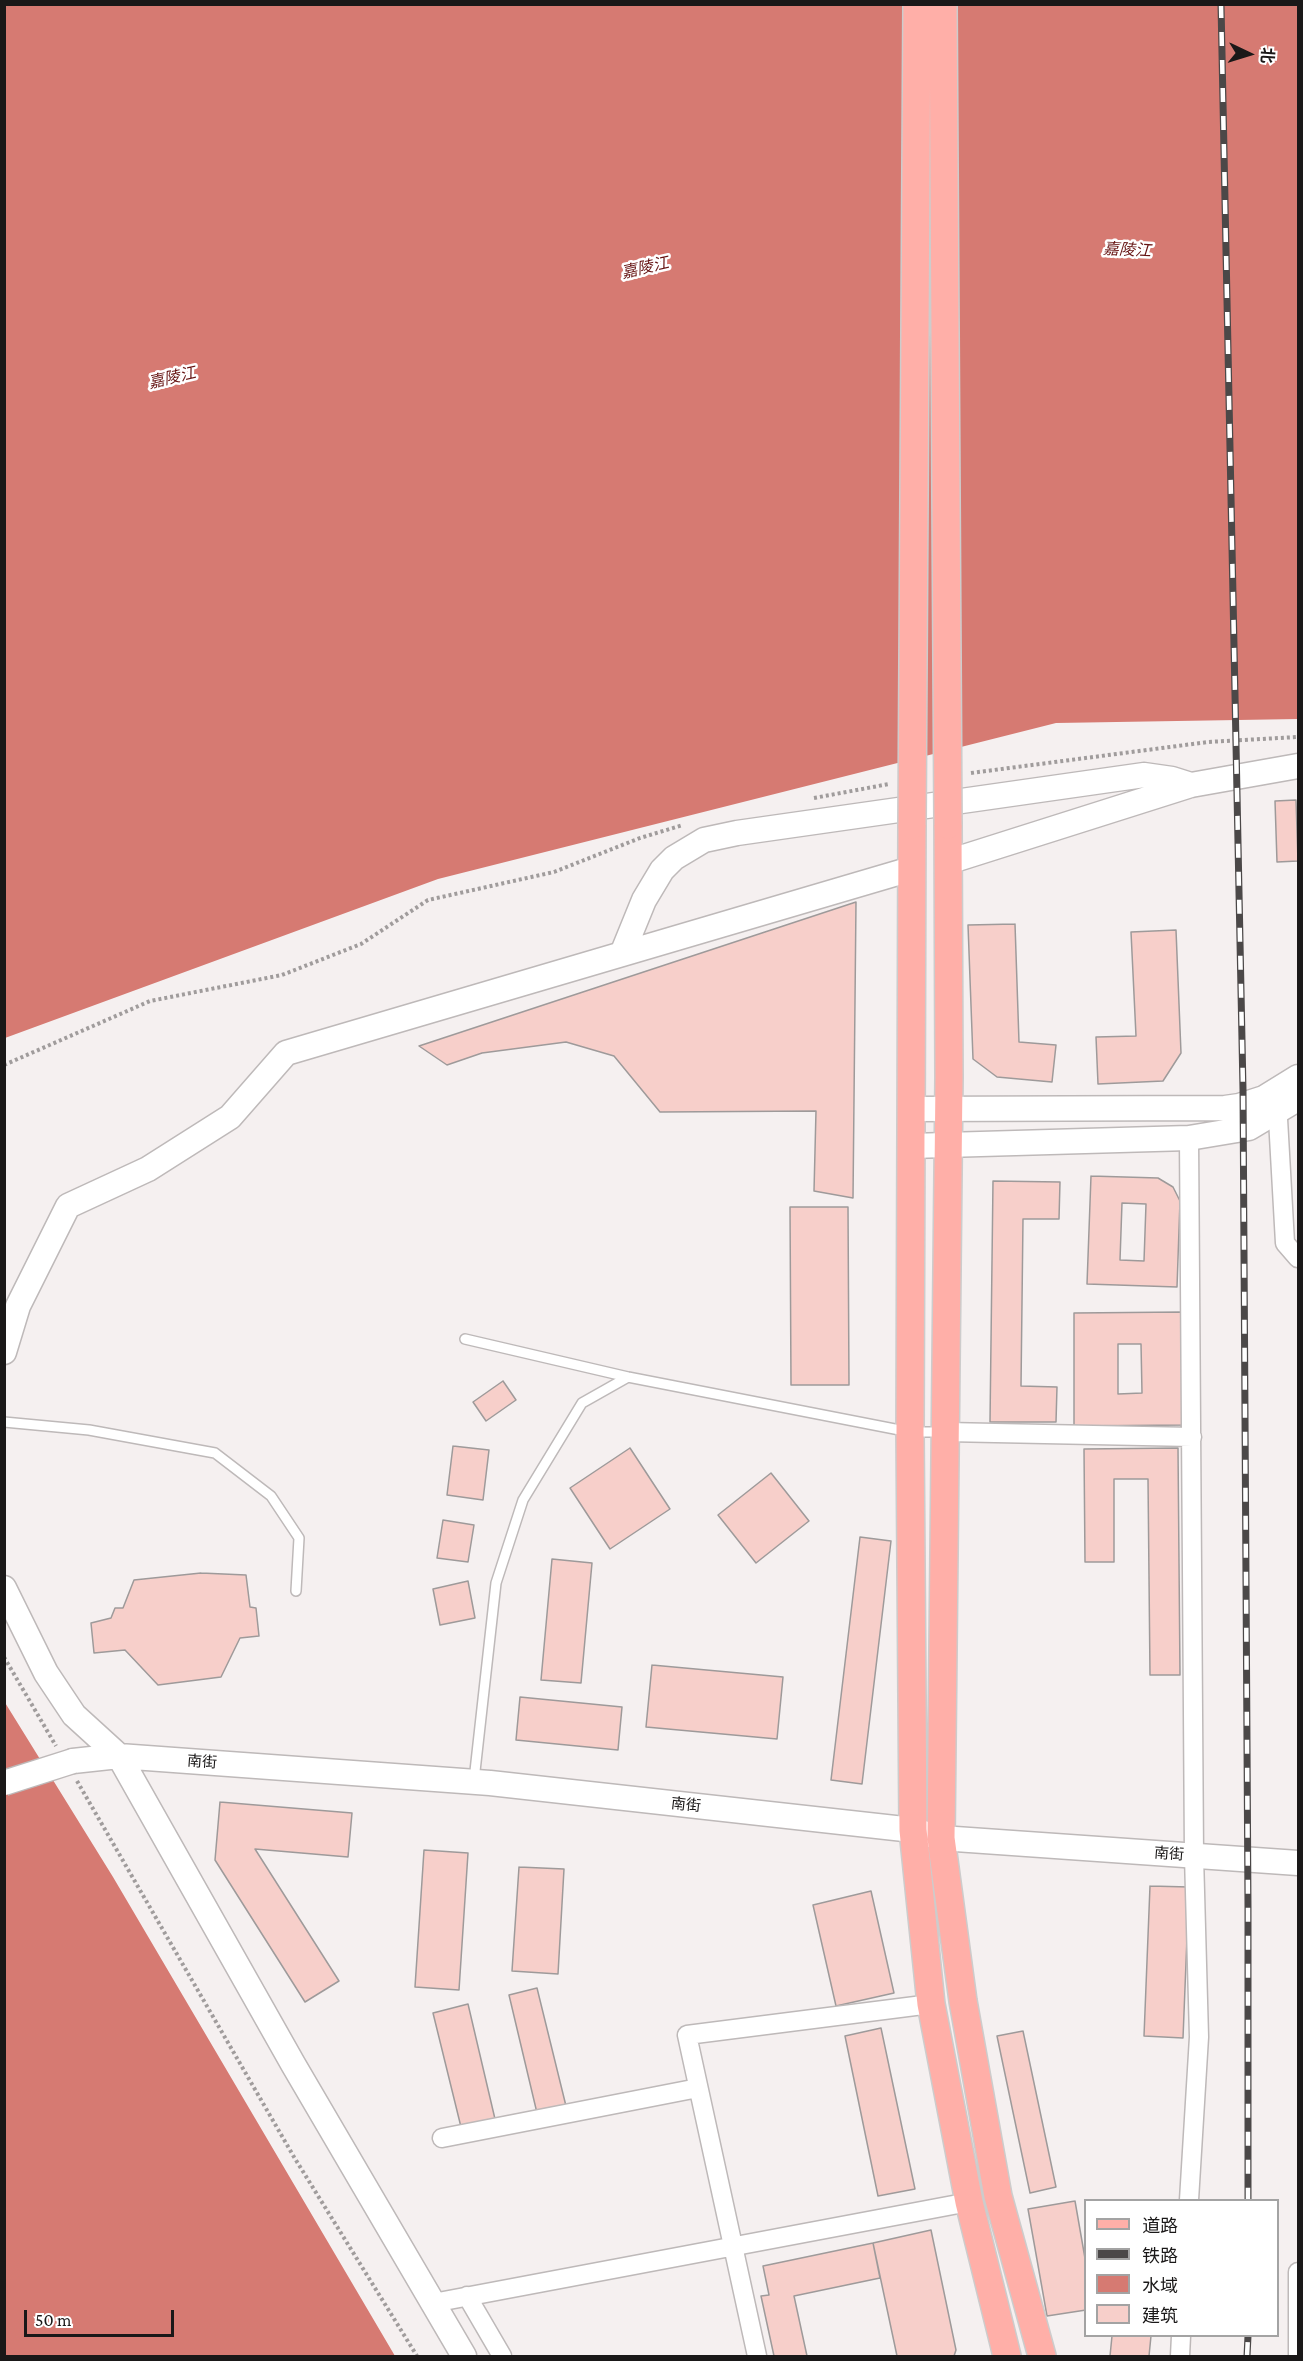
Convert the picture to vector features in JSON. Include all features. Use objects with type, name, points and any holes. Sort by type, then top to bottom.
[{"type":"main road","points":[[917,4],[911,869],[910,1432],[913,1830],[931,2004],[969,2202],[1007,2356]]},
{"type":"main road","points":[[943,4],[949,1109],[941,1838],[963,2001],[998,2196],[1042,2356]]},
{"type":"street","points":[[948,862],[1191,785],[1299,766]]},
{"type":"street","points":[[622,954],[644,900],[662,870],[681,853],[704,840],[720,835],[1144,775],[1172,779],[1191,785]]},
{"type":"street","points":[[4,1352],[18,1306],[68,1206],[148,1169],[230,1117],[286,1053],[911,869]]},
{"type":"street","points":[[911,1146],[1189,1138],[1249,1128],[1284,1099],[1299,1077]]},
{"type":"street","points":[[911,1109],[1225,1108],[1284,1099]]},
{"type":"street","points":[[1284,1099],[1285,1243],[1299,1258]]},
{"type":"street","points":[[1189,1138],[1194,1856],[1198,2037],[1189,2199]]},
{"type":"street","points":[[946,1432],[1192,1437]]},
{"type":"street","points":[[4,1588],[46,1673],[74,1715],[119,1756],[293,2064],[464,2356]]},
{"type":"street","name":"南街","points":[[4,1783],[69,1763],[119,1756],[473,1782],[913,1830],[941,1838],[1299,1863]]},
{"type":"street","points":[[757,2356],[687,2035],[931,2004]]},
{"type":"street","points":[[442,2138],[698,2088]]},
{"type":"street","points":[[433,2303],[969,2202]]},
{"type":"street","points":[[1298,2354],[1299,2272]]},
{"type":"street","points":[[467,2296],[502,2356]]},
{"type":"street","points":[[1180,2356],[1181,2337]]},
{"type":"lane","points":[[465,1339],[628,1377],[910,1432],[946,1432]]},
{"type":"lane","points":[[473,1782],[496,1583],[523,1500],[582,1403],[628,1377]]},
{"type":"lane","points":[[4,1422],[89,1430],[215,1453],[271,1496],[299,1538],[296,1591]]},
{"type":"path","points":[[4,1657],[69,1763],[294,2157],[417,2356]]},
{"type":"water","name":"嘉陵江","points":[[5,5],[1298,5],[1298,719],[1056,723],[438,879],[5,1038]]},
{"type":"water","points":[[4,1701],[113,1877],[395,2356],[5,2356]]},
{"type":"building","points":[[1296,800],[1298,861],[1277,862],[1275,801]]},
{"type":"building","points":[[856,902],[853,1198],[814,1191],[816,1111],[660,1112],[614,1056],[566,1042],[482,1053],[447,1065],[419,1046]]},
{"type":"building","points":[[1015,924],[1019,1042],[1056,1045],[1052,1082],[997,1077],[973,1059],[968,925]]},
{"type":"building","points":[[1176,930],[1181,1053],[1163,1081],[1098,1084],[1096,1037],[1136,1036],[1131,932]]},
{"type":"building","points":[[1091,1176],[1158,1178],[1173,1187],[1180,1201],[1177,1287],[1087,1284]],"holes":[[[1122,1203],[1146,1204],[1144,1261],[1120,1260]]]},
{"type":"building","points":[[993,1181],[1060,1182],[1059,1219],[1023,1219],[1021,1386],[1057,1387],[1056,1422],[990,1422]]},
{"type":"building","points":[[790,1207],[848,1207],[849,1385],[791,1385]]},
{"type":"building","points":[[1183,1312],[1184,1425],[1074,1426],[1074,1313]],"holes":[[[1118,1344],[1141,1344],[1142,1393],[1118,1394]]]},
{"type":"building","points":[[503,1381],[516,1400],[486,1421],[473,1402]]},
{"type":"building","points":[[453,1446],[489,1450],[483,1500],[447,1495]]},
{"type":"building","points":[[630,1448],[670,1509],[610,1549],[570,1488]]},
{"type":"building","points":[[1178,1448],[1180,1675],[1150,1675],[1148,1479],[1114,1479],[1114,1562],[1085,1562],[1084,1449]]},
{"type":"building","points":[[771,1473],[809,1521],[756,1563],[718,1515]]},
{"type":"building","points":[[443,1520],[474,1525],[468,1562],[437,1558]]},
{"type":"building","points":[[860,1537],[891,1541],[862,1784],[831,1780]]},
{"type":"building","points":[[552,1559],[592,1563],[581,1683],[541,1680]]},
{"type":"building","points":[[201,1573],[246,1575],[250,1607],[256,1608],[259,1636],[240,1638],[221,1677],[158,1685],[125,1650],[94,1653],[91,1623],[111,1618],[115,1608],[123,1608],[134,1580]]},
{"type":"building","points":[[468,1581],[475,1618],[440,1625],[433,1589]]},
{"type":"building","points":[[652,1665],[783,1677],[777,1739],[646,1727]]},
{"type":"building","points":[[520,1697],[622,1707],[618,1750],[516,1740]]},
{"type":"building","points":[[220,1802],[352,1813],[348,1857],[255,1849],[339,1981],[305,2002],[215,1860]]},
{"type":"building","points":[[424,1850],[468,1853],[459,1990],[415,1987]]},
{"type":"building","points":[[519,1867],[564,1869],[558,1974],[512,1971]]},
{"type":"building","points":[[1150,1886],[1189,1887],[1183,2038],[1144,2036]]},
{"type":"building","points":[[871,1891],[894,1993],[836,2006],[813,1905]]},
{"type":"building","points":[[537,1988],[566,2106],[537,2113],[509,1995]]},
{"type":"building","points":[[468,2004],[495,2119],[461,2127],[433,2013]]},
{"type":"building","points":[[881,2028],[915,2189],[878,2196],[845,2036]]},
{"type":"building","points":[[1023,2031],[1056,2187],[1030,2193],[997,2036]]},
{"type":"building","points":[[1075,2201],[1084,2253],[1084,2310],[1047,2316],[1028,2209]]},
{"type":"building","points":[[931,2230],[956,2350],[954,2356],[897,2356],[873,2243]]},
{"type":"building","points":[[873,2243],[880,2278],[794,2296],[807,2356],[774,2356],[761,2296],[769,2295],[763,2266]]},
{"type":"building","points":[[1112,2337],[1151,2337],[1149,2356],[1110,2356]]},
{"type":"railway","points":[[1221,4],[1243,1089],[1248,2199]]},
{"type":"railway","points":[[1247,2356],[1248,2337]]}]
